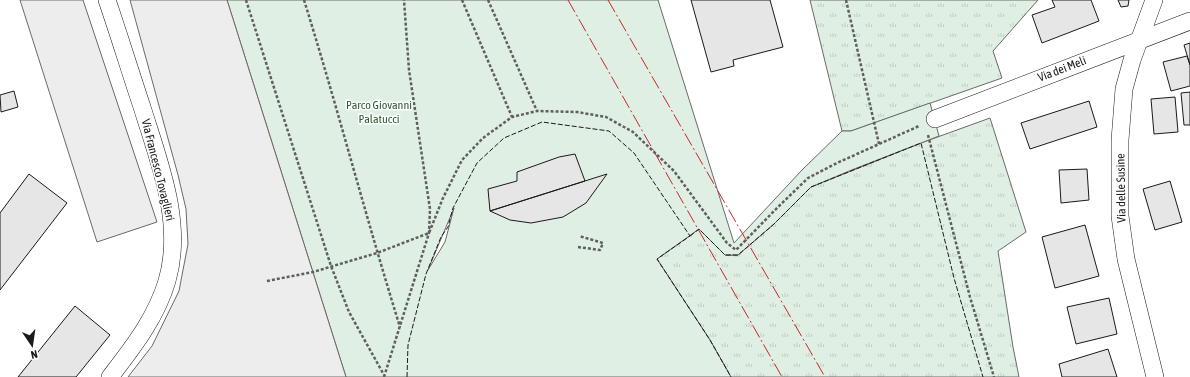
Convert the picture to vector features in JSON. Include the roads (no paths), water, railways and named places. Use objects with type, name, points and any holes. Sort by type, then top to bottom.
[{"type":"street","name":"Via Francesco Tovaglieri","points":[[107,0],[158,160],[171,215],[174,242],[167,281],[157,307],[144,332],[110,377]]},
{"type":"street","name":"Via delle Susine","points":[[1154,0],[1141,39],[1132,60],[1124,89],[1120,140],[1120,216],[1126,259],[1155,377]]},
{"type":"street","name":"Via dei Meli","points":[[930,121],[1190,21]]},
{"type":"park label","name":"Parco Giovanni Palatucci","points":[[379,112]]}]
